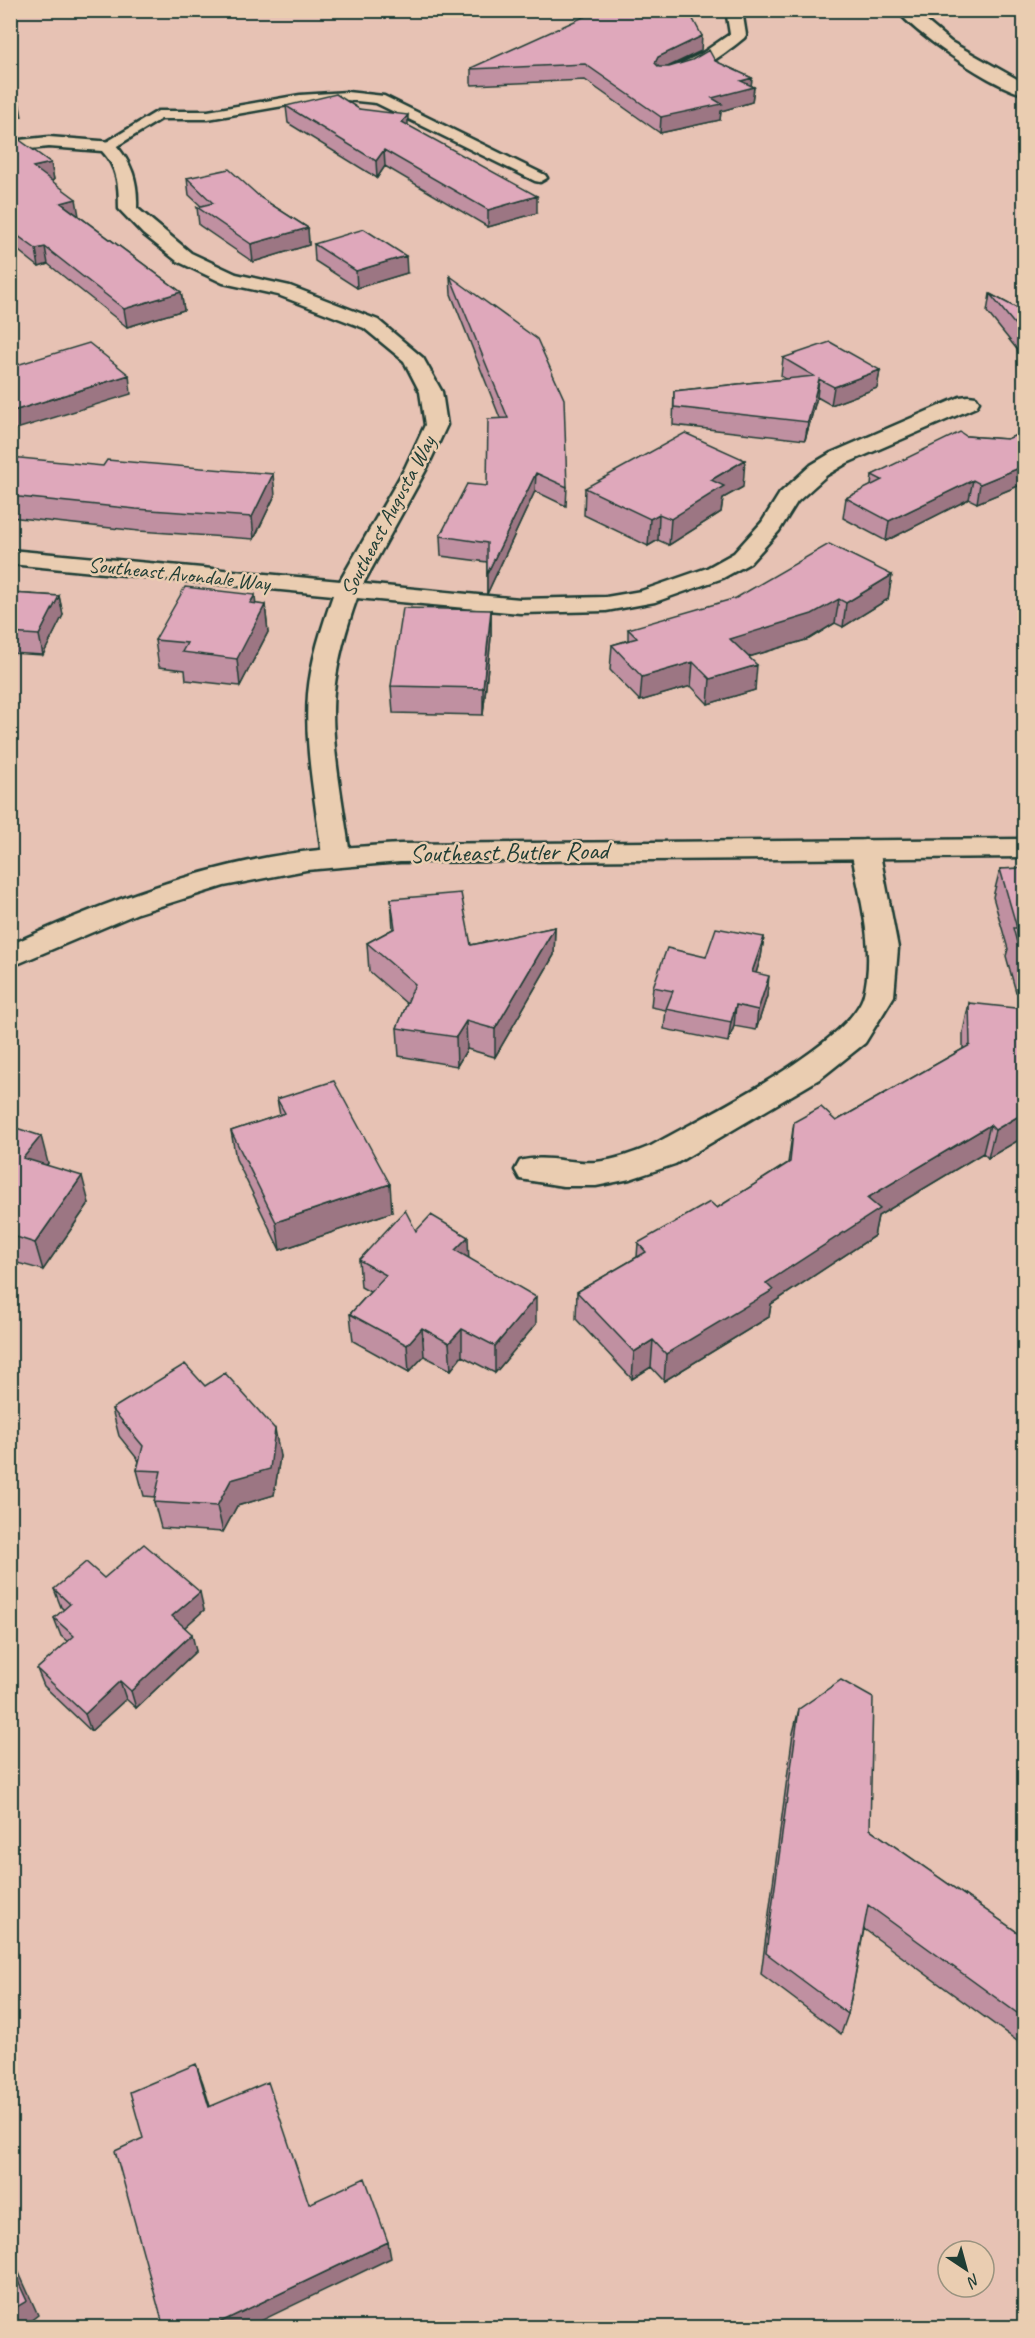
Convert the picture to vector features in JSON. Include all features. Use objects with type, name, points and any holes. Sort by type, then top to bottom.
[{"type":"street","points":[[734,10],[738,35]]},
{"type":"street","points":[[904,10],[931,35],[950,48],[1024,89]]},
{"type":"street","points":[[738,35],[757,38]]},
{"type":"street","points":[[664,77],[692,66],[722,49],[738,35]]},
{"type":"street","points":[[10,146],[49,142],[107,146]]},
{"type":"street","name":"Southeast Augusta Way","points":[[107,146],[120,159],[129,184],[128,209],[150,230],[184,256],[230,279],[283,290],[371,324],[413,358],[431,392],[436,425],[416,468],[347,591],[330,639],[321,693],[321,731],[336,856]]},
{"type":"street","name":"Southeast Avondale Way","points":[[10,557],[520,606],[577,606],[646,597],[715,573],[742,558],[771,526],[788,498],[803,483],[839,458],[968,402]]},
{"type":"street","name":"Southeast Butler Road","points":[[10,957],[86,924],[199,884],[250,870],[336,856],[400,853],[1024,848]]},
{"type":"street","points":[[532,1170],[563,1174],[596,1174],[630,1167],[663,1155],[810,1070],[854,1035],[879,996],[883,948],[865,849]]},
{"type":"lane","points":[[107,146],[158,116],[208,115],[300,99],[347,96],[380,99],[540,178]]},
{"type":"building","points":[[599,10],[688,10],[702,36],[658,57],[655,63],[659,67],[669,67],[692,60],[709,50],[715,61],[752,78],[741,81],[754,87],[712,98],[722,104],[661,117],[585,64],[471,69]]},
{"type":"building","points":[[336,94],[359,109],[408,115],[402,122],[537,196],[488,210],[384,150],[376,161],[286,106]]},
{"type":"building","points":[[10,95],[17,99],[19,101],[10,103]]},
{"type":"building","points":[[10,136],[14,136],[51,163],[33,167],[76,199],[61,203],[181,292],[124,309],[45,247],[36,249],[10,230]]},
{"type":"building","points":[[229,169],[261,198],[308,228],[251,244],[197,207],[213,203],[187,178]]},
{"type":"building","points":[[364,229],[406,256],[356,271],[314,244]]},
{"type":"building","points":[[450,276],[537,339],[564,399],[567,487],[536,473],[487,574],[487,543],[440,536],[467,484],[487,486],[488,419],[508,418]]},
{"type":"building","points":[[990,294],[1024,312],[1024,336]]},
{"type":"building","points":[[830,342],[880,370],[834,387],[819,379],[808,422],[674,407],[674,391],[814,376],[783,358]]},
{"type":"building","points":[[89,343],[129,375],[10,412],[10,367]]},
{"type":"building","points":[[960,432],[966,436],[1007,439],[1024,432],[1024,466],[980,484],[973,480],[889,521],[846,498],[882,480],[872,475]]},
{"type":"building","points":[[685,433],[745,460],[711,480],[724,486],[671,519],[659,514],[650,519],[585,488]]},
{"type":"building","points":[[10,457],[103,466],[107,460],[273,474],[252,517],[136,509],[10,496]]},
{"type":"building","points":[[829,544],[892,575],[846,603],[839,599],[812,614],[730,639],[757,665],[710,679],[693,662],[642,677],[612,645],[637,638],[628,629],[736,598]]},
{"type":"building","points":[[185,587],[255,595],[250,603],[265,605],[237,659],[182,652],[187,643],[155,640]]},
{"type":"building","points":[[10,593],[59,596],[39,635],[10,633]]},
{"type":"building","points":[[403,608],[491,610],[483,688],[391,686]]},
{"type":"building","points":[[1024,868],[1023,964],[1013,928],[1017,928],[1000,869]]},
{"type":"building","points":[[461,893],[471,945],[555,927],[495,1029],[466,1021],[456,1037],[397,1028],[415,984],[367,943],[395,928],[391,899]]},
{"type":"building","points":[[716,928],[764,937],[752,972],[769,976],[758,1010],[736,1005],[731,1022],[666,1009],[673,991],[653,987],[667,948],[706,957]]},
{"type":"building","points":[[969,1003],[1024,1009],[1024,1113],[995,1130],[990,1125],[867,1198],[880,1209],[766,1283],[773,1290],[666,1354],[653,1340],[634,1352],[577,1292],[646,1252],[638,1243],[710,1202],[717,1208],[790,1162],[794,1122],[821,1107],[836,1121],[970,1045]]},
{"type":"building","points":[[334,1081],[390,1184],[276,1222],[231,1131],[285,1113],[277,1099]]},
{"type":"building","points":[[10,1126],[41,1136],[23,1158],[82,1176],[35,1243],[10,1235]]},
{"type":"building","points":[[405,1210],[416,1231],[431,1215],[468,1237],[455,1250],[536,1297],[495,1346],[462,1329],[449,1343],[422,1328],[407,1345],[350,1314],[386,1275],[359,1260]]},
{"type":"building","points":[[185,1364],[205,1386],[225,1373],[275,1429],[270,1469],[231,1480],[217,1506],[154,1502],[161,1471],[137,1470],[143,1446],[112,1409]]},
{"type":"building","points":[[144,1544],[200,1592],[172,1616],[192,1634],[131,1691],[120,1681],[85,1714],[37,1669],[74,1636],[54,1618],[70,1604],[54,1589],[86,1562],[104,1578]]},
{"type":"building","points":[[841,1680],[873,1698],[870,1829],[1024,1937],[1024,2018],[868,1905],[848,2014],[766,1953],[799,1709]]},
{"type":"building","points":[[196,2064],[209,2107],[268,2082],[309,2204],[365,2178],[388,2242],[208,2328],[164,2328],[115,2151],[143,2138],[130,2092]]},
{"type":"building","points":[[10,2264],[27,2301],[10,2311]]}]
